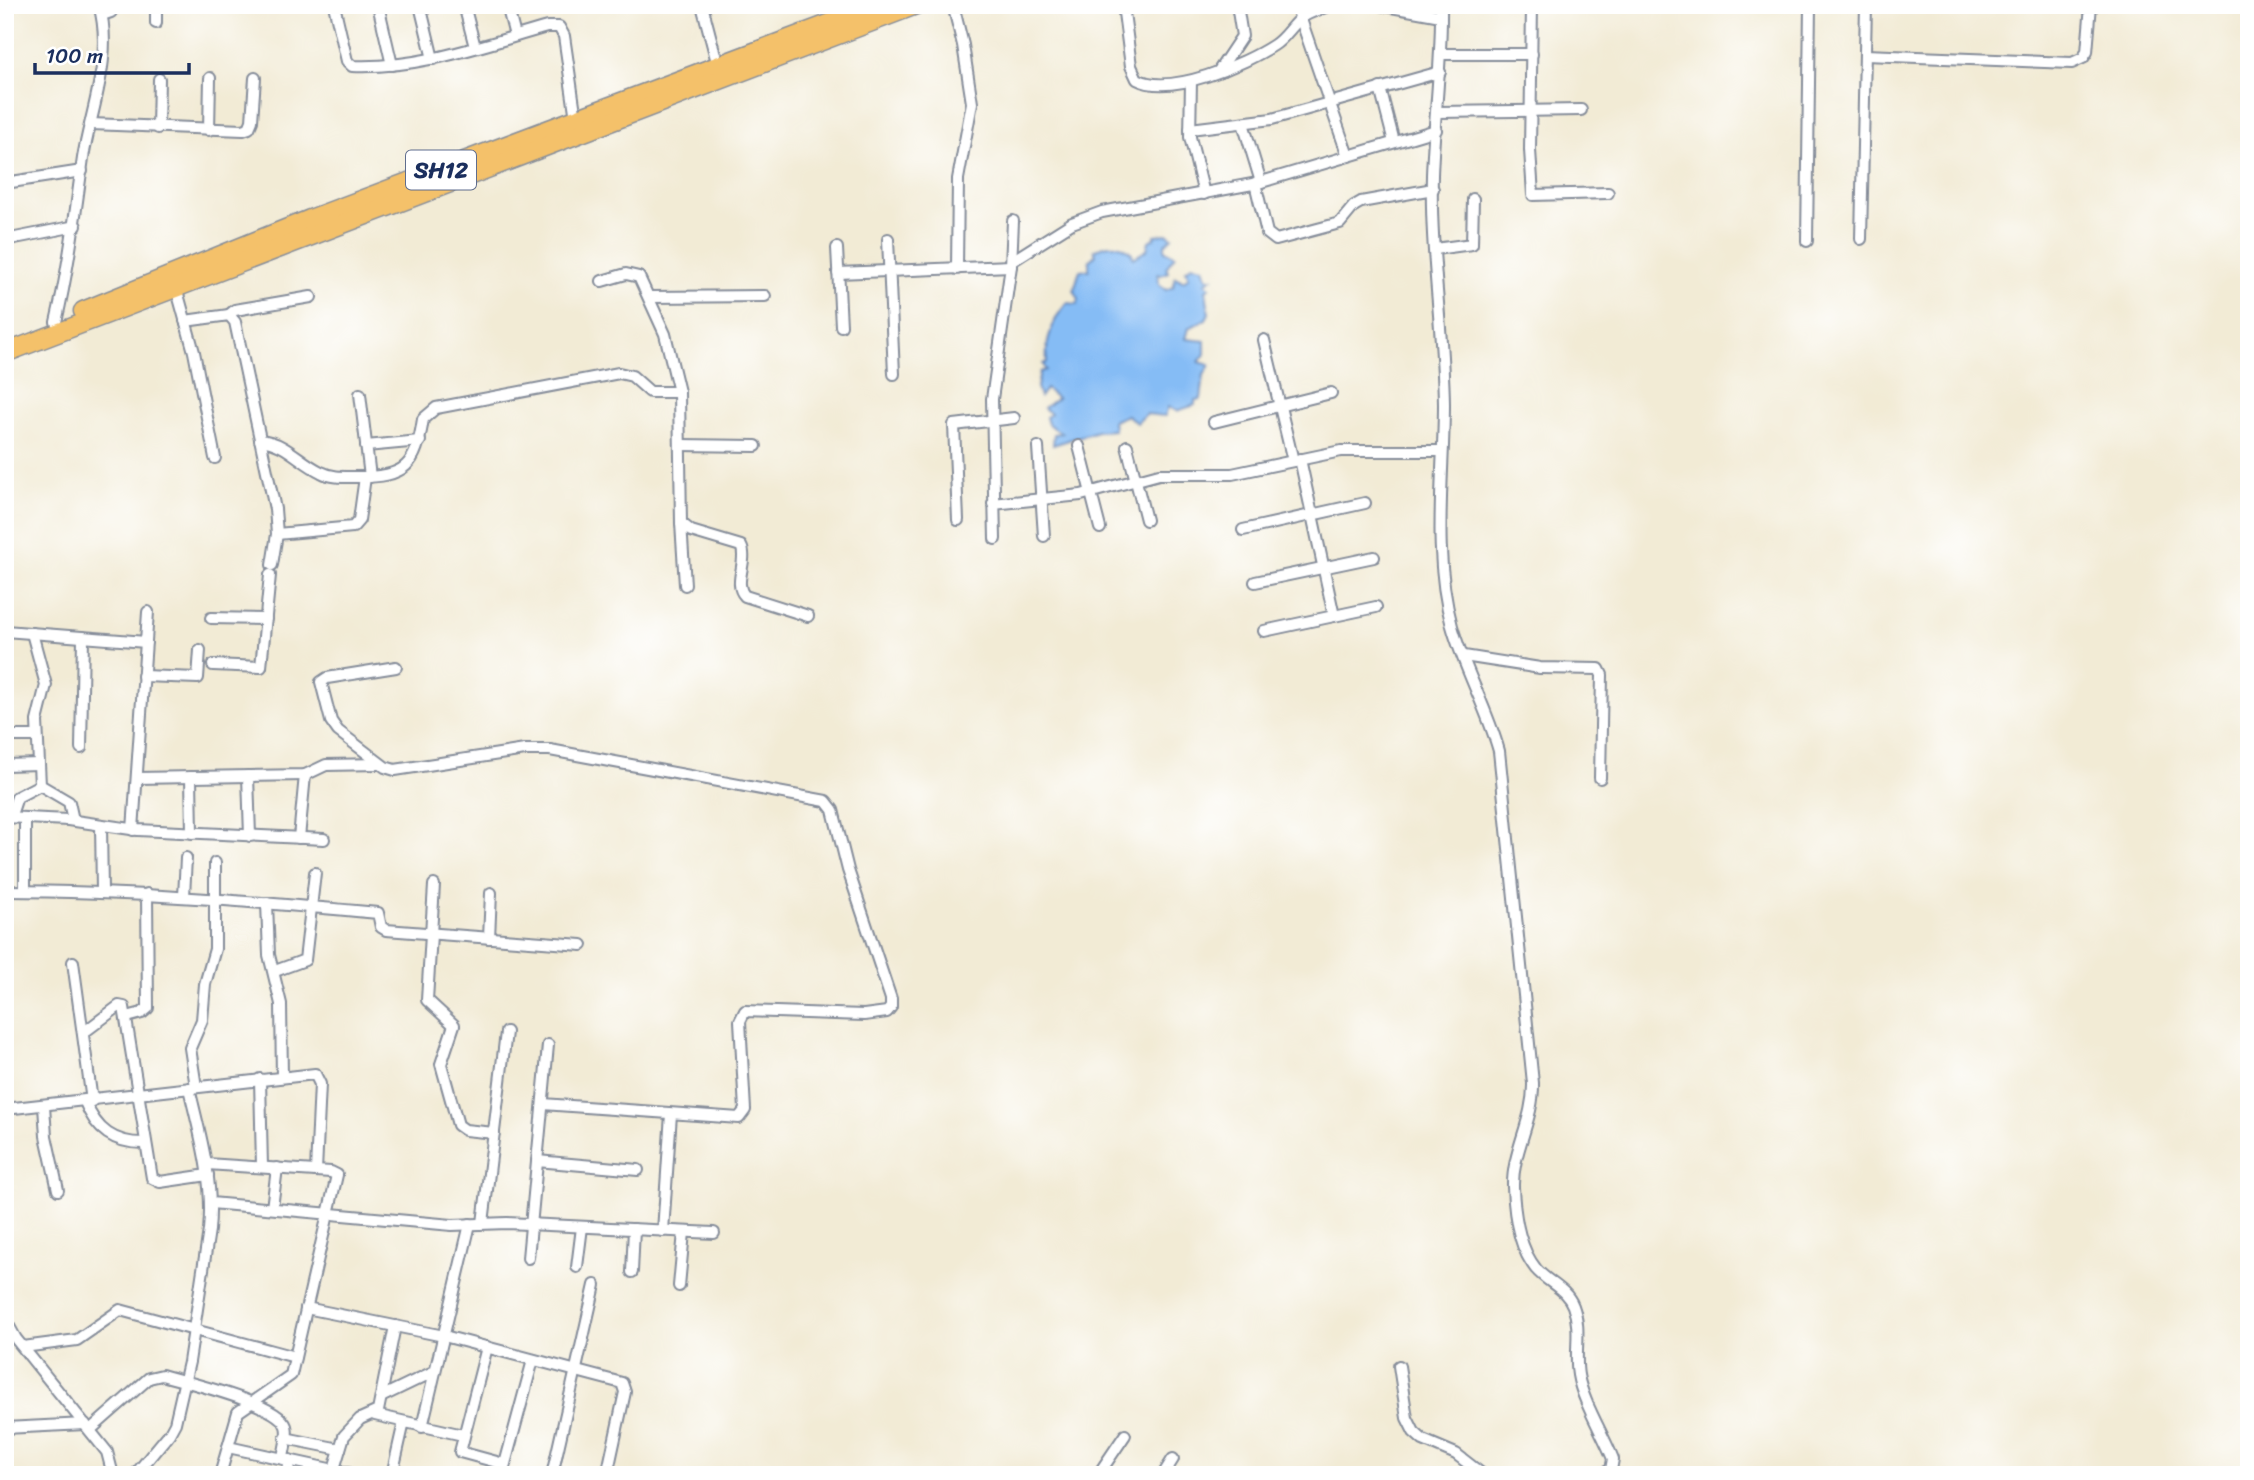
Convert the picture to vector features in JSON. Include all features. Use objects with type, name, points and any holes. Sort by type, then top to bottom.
[{"type":"main road","name":"SH12","points":[[5,341],[185,268],[718,65],[837,13],[879,5]]},
{"type":"main road","points":[[5,353],[916,5]]},
{"type":"street","points":[[56,322],[76,226],[82,171],[103,59],[101,10],[111,12],[114,5]]},
{"type":"street","points":[[156,5],[156,23]]},
{"type":"street","points":[[334,5],[349,64],[375,67],[433,59],[555,26],[563,31],[576,119]]},
{"type":"street","points":[[378,5],[392,65]]},
{"type":"street","points":[[420,5],[433,59]]},
{"type":"street","points":[[464,5],[475,47]]},
{"type":"street","points":[[507,5],[514,36]]},
{"type":"street","points":[[702,5],[718,65]]},
{"type":"street","points":[[953,5],[963,44],[972,103],[958,179],[957,269]]},
{"type":"street","points":[[1123,5],[1131,66],[1137,79],[1149,83],[1191,80],[1218,71],[1274,45],[1301,19],[1331,5]]},
{"type":"street","points":[[1218,71],[1242,36],[1237,5]]},
{"type":"street","points":[[1296,5],[1348,156]]},
{"type":"street","points":[[1380,5],[1441,10],[1433,189],[1444,404],[1439,512],[1445,585],[1452,626],[1499,751],[1533,1083],[1533,1104],[1514,1165],[1513,1187],[1517,1219],[1521,1238],[1535,1268],[1562,1289],[1572,1303],[1580,1336],[1578,1378],[1614,1459],[1611,1470],[1599,1475]]},
{"type":"street","points":[[1532,5],[1530,150],[1533,195],[1608,193]]},
{"type":"street","points":[[1807,240],[1810,5]]},
{"type":"street","points":[[1861,239],[1866,5]]},
{"type":"street","points":[[1866,55],[2072,63],[2083,58],[2087,52],[2091,5]]},
{"type":"street","points":[[1441,54],[1532,54]]},
{"type":"street","points":[[1190,130],[1272,119],[1440,72]]},
{"type":"street","points":[[209,130],[210,78]]},
{"type":"street","points":[[90,124],[209,130],[249,128],[255,78]]},
{"type":"street","points":[[158,128],[159,79]]},
{"type":"street","points":[[1191,80],[1190,130],[1204,194]]},
{"type":"street","points":[[1380,88],[1394,142]]},
{"type":"street","points":[[1437,112],[1581,110]]},
{"type":"street","points":[[1243,122],[1267,233],[1276,240],[1340,223],[1354,206],[1362,202],[1433,189]]},
{"type":"street","points":[[838,272],[957,269],[1012,263],[1089,216],[1258,183],[1436,130]]},
{"type":"street","points":[[5,183],[82,171]]},
{"type":"street","points":[[1435,249],[1472,244],[1473,199]]},
{"type":"street","points":[[995,539],[990,421],[1012,263],[1013,221]]},
{"type":"street","points":[[5,240],[76,226]]},
{"type":"street","points":[[888,239],[894,374]]},
{"type":"street","points":[[837,248],[841,326]]},
{"type":"street","points":[[602,281],[632,274],[639,277],[665,334],[679,391],[685,585]]},
{"type":"street","points":[[176,287],[186,321],[215,458]]},
{"type":"street","points":[[649,298],[765,296]]},
{"type":"street","points":[[186,321],[311,298]]},
{"type":"street","points":[[213,666],[261,667],[276,534],[275,509],[235,322],[229,315]]},
{"type":"street","points":[[1264,340],[1311,513],[1334,616]]},
{"type":"street","points":[[260,440],[283,445],[321,473],[337,477],[368,477],[403,470],[411,462],[423,419],[436,408],[619,373],[632,376],[650,392],[679,391]]},
{"type":"street","points":[[1214,422],[1331,393]]},
{"type":"street","points":[[276,534],[354,527],[359,520],[368,477],[360,394]]},
{"type":"street","points":[[958,520],[954,425],[1014,418]]},
{"type":"street","points":[[366,446],[419,441]]},
{"type":"street","points":[[680,445],[756,446]]},
{"type":"street","points":[[1079,446],[1100,528]]},
{"type":"street","points":[[1127,446],[1146,520]]},
{"type":"street","points":[[1038,447],[1044,536]]},
{"type":"street","points":[[993,504],[1091,492],[1167,473],[1232,474],[1341,451],[1442,451]]},
{"type":"street","points":[[1243,530],[1365,503]]},
{"type":"street","points":[[681,523],[691,531],[741,546],[745,558],[740,587],[745,596],[808,616]]},
{"type":"street","points":[[1255,582],[1374,557]]},
{"type":"street","points":[[1264,631],[1376,607]]},
{"type":"street","points":[[133,830],[148,612]]},
{"type":"street","points":[[211,618],[266,620]]},
{"type":"street","points":[[5,631],[146,642]]},
{"type":"street","points":[[32,633],[46,685],[36,736],[40,785]]},
{"type":"street","points":[[80,748],[83,637]]},
{"type":"street","points":[[143,676],[198,678],[200,650]]},
{"type":"street","points":[[1464,656],[1540,667],[1599,669],[1602,674],[1600,778]]},
{"type":"street","points":[[380,764],[338,731],[331,721],[321,682],[327,678],[396,667]]},
{"type":"street","points":[[5,736],[36,736]]},
{"type":"street","points":[[136,778],[305,775],[326,765],[380,764],[404,771],[505,753],[550,750],[800,796],[831,805],[848,870],[872,936],[891,1007],[887,1012],[864,1015],[745,1011],[740,1021],[743,1115],[729,1119],[543,1104]]},
{"type":"street","points":[[5,765],[38,764]]},
{"type":"street","points":[[299,838],[305,775]]},
{"type":"street","points":[[248,776],[250,835]]},
{"type":"street","points":[[191,777],[192,833]]},
{"type":"street","points":[[40,785],[17,797],[8,818],[72,820],[133,830],[324,839]]},
{"type":"street","points":[[40,785],[69,802],[72,820]]},
{"type":"street","points":[[24,818],[25,891]]},
{"type":"street","points":[[101,825],[102,891]]},
{"type":"street","points":[[184,896],[186,858]]},
{"type":"street","points":[[135,1475],[169,1434],[184,1381],[194,1331],[211,1203],[192,1087],[190,1048],[202,1020],[205,985],[215,949],[215,863]]},
{"type":"street","points":[[275,971],[305,960],[313,907],[314,873]]},
{"type":"street","points":[[434,885],[427,1000],[454,1025],[441,1064],[458,1125],[465,1130],[494,1133]]},
{"type":"street","points":[[5,891],[102,891],[378,913],[383,930],[582,945]]},
{"type":"street","points":[[489,938],[491,893]]},
{"type":"street","points":[[127,1017],[142,1013],[148,1008],[147,894]]},
{"type":"street","points":[[267,903],[270,955],[281,1004],[282,1077]]},
{"type":"street","points":[[73,962],[89,1101],[97,1127],[127,1142],[146,1143]]},
{"type":"street","points":[[83,1033],[118,1006],[124,1007],[153,1181],[207,1169],[262,1167],[337,1175],[288,1379],[238,1412],[220,1475]]},
{"type":"street","points":[[483,1223],[506,1031]]},
{"type":"street","points":[[528,1258],[548,1045]]},
{"type":"street","points":[[5,1109],[310,1073],[318,1078],[316,1171]]},
{"type":"street","points":[[260,1079],[262,1167]]},
{"type":"street","points":[[44,1106],[46,1136],[58,1190]]},
{"type":"street","points":[[663,1231],[671,1114]]},
{"type":"street","points":[[537,1161],[638,1170]]},
{"type":"street","points":[[272,1208],[276,1168]]},
{"type":"street","points":[[211,1203],[452,1225],[483,1223],[714,1233]]},
{"type":"street","points":[[422,1426],[470,1224]]},
{"type":"street","points":[[577,1267],[582,1227]]},
{"type":"street","points":[[632,1272],[634,1229]]},
{"type":"street","points":[[680,1286],[684,1232]]},
{"type":"street","points":[[552,1475],[595,1284]]},
{"type":"street","points":[[306,1308],[444,1336],[622,1383],[625,1387],[607,1475]]},
{"type":"street","points":[[23,1347],[78,1340],[120,1310],[295,1357]]},
{"type":"street","points":[[5,1319],[23,1347],[107,1452],[113,1475]]},
{"type":"street","points":[[375,1415],[383,1396],[395,1326]]},
{"type":"street","points":[[487,1347],[463,1435],[462,1454],[503,1469],[533,1360]]},
{"type":"street","points":[[1399,1366],[1407,1418],[1414,1432],[1423,1440],[1456,1454],[1483,1475]]},
{"type":"street","points":[[383,1396],[435,1371]]},
{"type":"street","points":[[5,1428],[87,1427],[155,1374],[252,1401],[283,1421],[286,1475]]},
{"type":"street","points":[[334,1469],[344,1436],[364,1417],[375,1415],[463,1435]]},
{"type":"street","points":[[392,1475],[404,1422]]},
{"type":"street","points":[[1098,1475],[1125,1436]]},
{"type":"street","points":[[285,1437],[340,1449]]},
{"type":"street","points":[[228,1447],[357,1475]]},
{"type":"street","points":[[1163,1475],[1174,1459]]},
{"type":"water","points":[[1168,234],[1172,237],[1165,244],[1165,251],[1175,255],[1166,268],[1168,272],[1161,275],[1158,273],[1159,285],[1166,290],[1173,287],[1175,277],[1183,281],[1189,277],[1186,270],[1192,265],[1203,267],[1207,278],[1212,278],[1205,283],[1210,287],[1206,290],[1209,313],[1206,319],[1189,328],[1186,339],[1205,341],[1205,354],[1199,362],[1210,365],[1204,375],[1201,399],[1195,400],[1195,405],[1177,411],[1168,407],[1165,416],[1146,414],[1137,423],[1127,415],[1113,421],[1114,430],[1097,431],[1053,445],[1054,434],[1062,433],[1048,424],[1046,417],[1051,414],[1044,408],[1057,398],[1046,389],[1040,397],[1037,387],[1040,372],[1046,370],[1043,364],[1047,362],[1047,346],[1054,323],[1067,303],[1077,304],[1079,299],[1074,290],[1080,270],[1089,270],[1089,261],[1096,254],[1094,250],[1118,245],[1132,253],[1133,258],[1147,250],[1149,241],[1155,238],[1155,235]]}]
